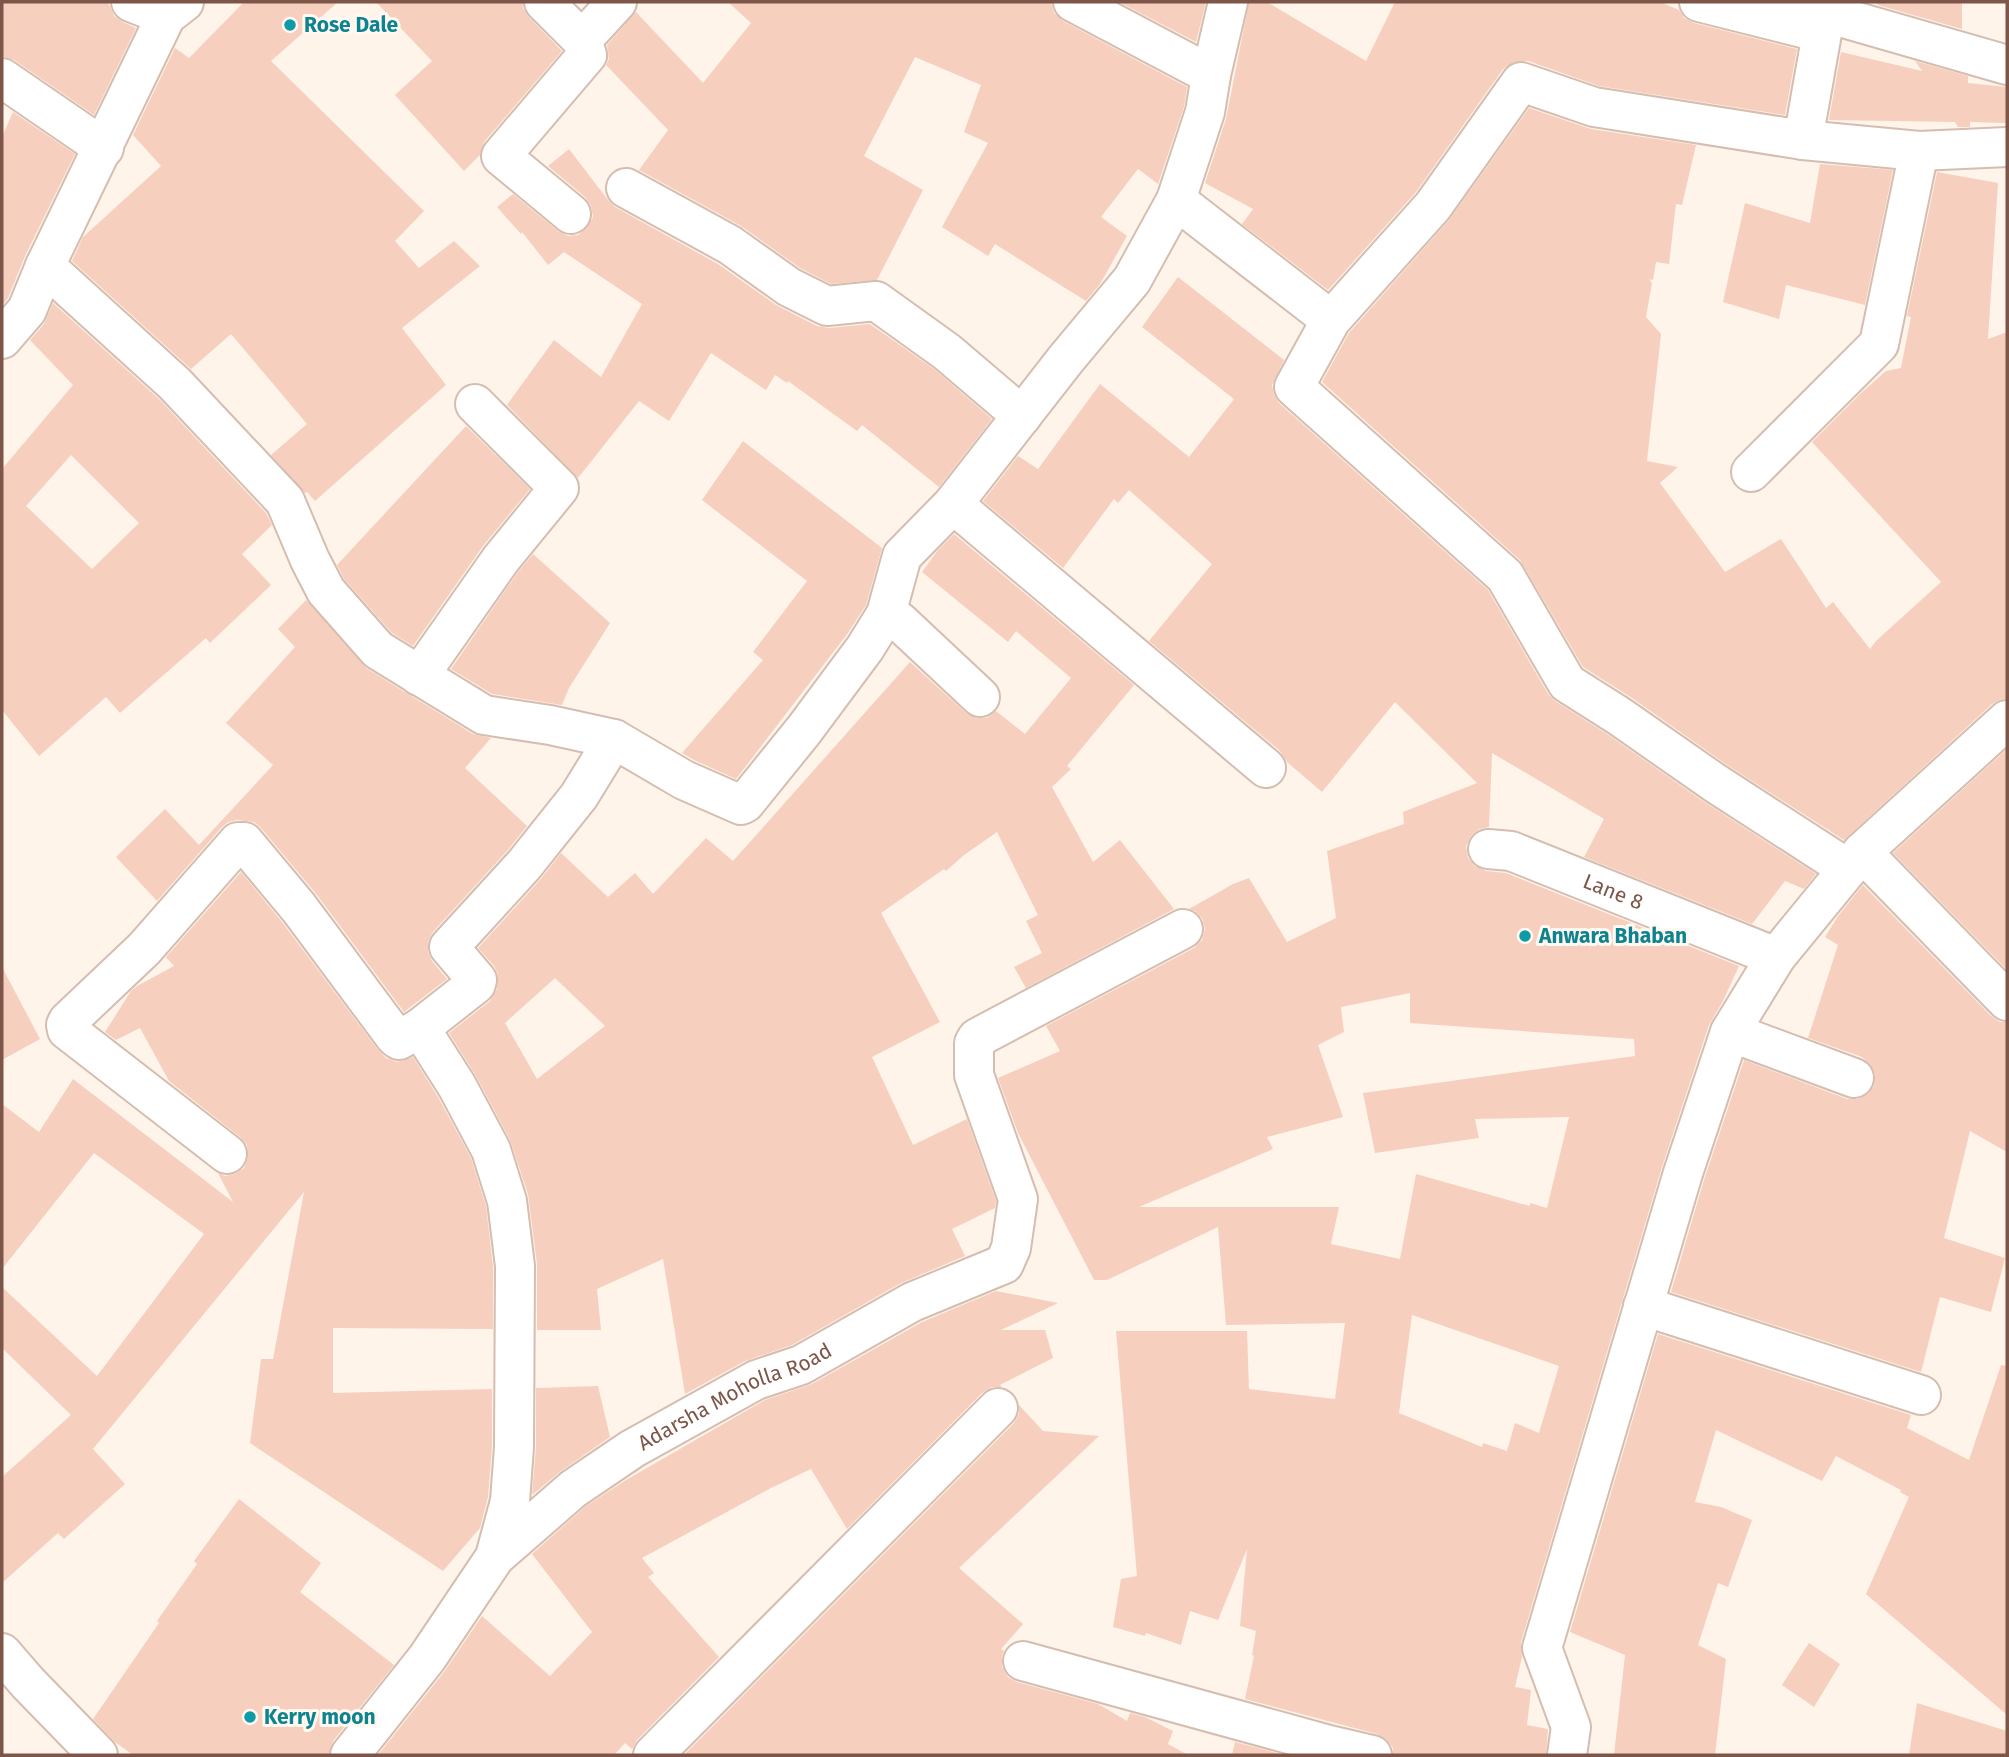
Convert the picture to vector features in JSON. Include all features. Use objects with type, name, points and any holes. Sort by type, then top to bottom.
[{"type":"street","points":[[2,339],[27,310],[104,148],[175,9],[131,2]]},
{"type":"street","points":[[544,2],[582,40],[587,55],[501,156],[571,214]]},
{"type":"street","points":[[582,40],[617,2]]},
{"type":"street","points":[[1073,2],[1210,75]]},
{"type":"street","points":[[46,266],[175,384],[285,501],[326,591],[378,650],[484,715],[550,725],[614,739],[684,780],[741,805],[804,730],[865,648],[886,614],[902,556],[953,504],[1066,359],[1132,280],[1176,200],[1205,112],[1210,75],[1228,2]]},
{"type":"street","points":[[1699,2],[1822,33],[1803,140]]},
{"type":"street","points":[[1786,2],[2007,65]]},
{"type":"street","points":[[2,78],[104,148]]},
{"type":"street","points":[[2007,146],[1919,151],[1803,140],[1594,107],[1521,82],[1433,206],[1331,320],[1294,387],[1505,576],[1567,683],[1855,860],[2007,1002]]},
{"type":"street","points":[[1751,472],[1879,344],[1919,151]]},
{"type":"street","points":[[626,188],[730,245],[789,287],[827,306],[876,301],[947,352],[1022,416]]},
{"type":"street","points":[[1176,200],[1331,320]]},
{"type":"street","points":[[419,676],[501,559],[559,488],[475,404]]},
{"type":"street","points":[[953,504],[1266,768]]},
{"type":"street","points":[[886,614],[900,622],[980,697]]},
{"type":"street","points":[[1567,1755],[1571,1727],[1542,1648],[1687,1160],[1730,1032],[1776,957],[1855,860],[2007,720]]},
{"type":"street","points":[[227,1154],[67,1030],[68,1021],[144,950],[238,842],[244,842],[250,846],[331,950],[395,1037],[402,1039],[476,984],[477,980],[449,947],[524,865],[579,796],[614,739]]},
{"type":"street","name":"Lane 8","points":[[1488,849],[1511,851],[1776,957]]},
{"type":"street","name":"Adarsha Moholla Road","points":[[350,1755],[427,1658],[495,1557],[573,1489],[632,1449],[756,1380],[802,1365],[912,1302],[1004,1264],[1011,1248],[1018,1199],[974,1075],[974,1043],[977,1038],[1183,929]]},
{"type":"street","points":[[420,1028],[457,1086],[491,1150],[507,1201],[515,1266],[514,1447],[510,1501],[495,1557]]},
{"type":"street","points":[[1730,1032],[1854,1078]]},
{"type":"street","points":[[1643,1306],[1921,1395]]},
{"type":"street","points":[[653,1755],[998,1408]]},
{"type":"street","points":[[2,1653],[98,1755]]},
{"type":"street","points":[[1023,1661],[1372,1755]]},
{"type":"building","points":[[2,2],[108,2],[114,16],[136,28],[94,115],[14,60],[2,56]]},
{"type":"building","points":[[244,2],[338,2],[271,61],[424,211],[395,241],[419,268],[454,241],[480,266],[402,328],[446,385],[315,501],[271,455],[307,424],[231,334],[191,369],[72,261],[83,237],[161,166],[133,135],[175,48],[189,58]]},
{"type":"building","points":[[376,2],[523,2],[523,8],[529,17],[562,51],[484,142],[480,155],[464,171],[395,95],[432,61]]},
{"type":"building","points":[[728,2],[1051,2],[1054,13],[1063,21],[1187,87],[1184,107],[1158,184],[1138,169],[1101,217],[1127,236],[1100,284],[1086,301],[995,244],[988,256],[942,227],[988,143],[964,132],[981,85],[915,57],[864,156],[923,190],[877,280],[831,284],[800,268],[741,226],[639,170],[668,130],[606,65],[609,59],[607,45],[636,12],[703,83],[751,23]]},
{"type":"building","points":[[1119,2],[1206,2],[1196,42]]},
{"type":"building","points":[[1249,2],[1267,2],[1366,61],[1395,2],[1660,2],[1679,10],[1684,18],[1694,23],[1797,49],[1785,115],[1599,86],[1528,61],[1514,62],[1503,69],[1416,192],[1328,290],[1242,224],[1253,209],[1205,183],[1226,119]]},
{"type":"building","points":[[1876,2],[1962,2],[1962,29],[1878,5]]},
{"type":"building","points":[[1841,52],[1922,71],[1915,61],[1968,76],[1968,83],[2007,87],[2007,123],[1970,122],[1970,127],[1958,127],[1955,122],[1829,120]]},
{"type":"building","points":[[1529,108],[1591,129],[1696,145],[1682,205],[1676,204],[1669,264],[1656,262],[1653,280],[1649,279],[1652,283],[1646,317],[1661,334],[1647,461],[1678,467],[1660,483],[1725,572],[1781,539],[1826,608],[1833,602],[1870,649],[1941,582],[1812,442],[1886,371],[1901,368],[1911,317],[1907,316],[1937,172],[1998,183],[1988,339],[2007,332],[2007,699],[1992,704],[1844,840],[1727,765],[1583,667],[1520,560],[1322,382],[1349,333],[1449,220]]},
{"type":"building","points":[[13,112],[75,154],[2,306],[2,137]]},
{"type":"building","points":[[569,149],[615,207],[718,264],[776,305],[817,326],[829,328],[870,324],[934,369],[992,419],[939,487],[862,425],[857,431],[788,381],[787,383],[775,375],[766,390],[711,353],[669,421],[639,401],[578,478],[507,405],[554,340],[601,377],[642,304],[564,252],[548,265],[522,232],[521,234],[497,207],[513,194],[568,236],[578,235],[587,228],[593,217],[591,206],[585,197],[548,166]]},
{"type":"building","points":[[1820,164],[1893,170],[1865,305],[1786,285],[1779,319],[1723,302],[1745,203],[1810,223]]},
{"type":"building","points":[[1178,277],[1284,360],[1272,385],[1279,403],[1488,590],[1548,694],[1555,701],[1816,874],[1804,889],[1785,881],[1752,924],[1584,857],[1604,819],[1492,753],[1489,827],[1479,829],[1471,836],[1466,846],[1468,858],[1475,866],[1486,871],[1506,873],[1739,966],[1709,1025],[1662,1167],[1521,1642],[1522,1657],[1515,1687],[1531,1690],[1527,1725],[1548,1729],[1546,1755],[1393,1755],[1393,1748],[1387,1740],[1377,1734],[1245,1699],[1256,1631],[1240,1626],[1247,1549],[1218,1620],[1190,1611],[1181,1645],[1146,1633],[1145,1636],[1113,1627],[1121,1579],[1137,1576],[1116,1331],[1247,1331],[1249,1389],[1335,1399],[1345,1323],[1226,1325],[1218,1227],[1107,1280],[1094,1280],[1018,1133],[998,1078],[1060,1051],[1046,1026],[1194,948],[1202,940],[1205,929],[1202,918],[1189,909],[1249,878],[1287,942],[1336,918],[1327,851],[1404,824],[1403,812],[1477,783],[1395,702],[1322,792],[1287,762],[1280,751],[1149,641],[1212,564],[1129,490],[1118,503],[1114,499],[1063,568],[983,501],[1018,456],[1038,469],[1100,384],[1189,457],[1234,399],[1142,327]],"holes":[[[1410,993],[1410,1023],[1634,1039],[1635,1056],[1363,1093],[1375,1153],[1479,1138],[1475,1119],[1569,1117],[1547,1208],[1530,1203],[1530,1206],[1416,1174],[1400,1259],[1331,1244],[1339,1207],[1139,1207],[1273,1149],[1267,1137],[1343,1117],[1318,1045],[1344,1032],[1341,1007]],[[1412,1315],[1559,1366],[1539,1433],[1515,1423],[1507,1451],[1483,1443],[1482,1447],[1399,1413]]]},
{"type":"building","points":[[53,303],[160,400],[266,513],[272,525],[242,554],[271,585],[210,643],[206,638],[120,713],[106,697],[39,756],[2,710],[2,469],[73,385],[30,340],[44,324]],"holes":[[[71,455],[139,523],[92,569],[26,506]]]},
{"type":"building","points":[[466,426],[530,489],[483,546],[413,646],[392,633],[344,579],[337,565]]},
{"type":"building","points":[[743,441],[882,548],[866,605],[848,633],[736,779],[682,753],[763,660],[753,652],[807,581],[702,500]]},
{"type":"building","points":[[954,534],[1134,685],[1067,766],[1071,769],[1052,787],[1093,862],[1120,840],[1174,909],[1026,988],[1014,967],[1042,953],[1026,921],[1038,915],[997,832],[946,871],[944,869],[881,913],[940,1022],[872,1057],[913,1145],[967,1119],[996,1201],[995,1208],[952,1229],[965,1256],[901,1283],[792,1345],[745,1361],[685,1394],[663,1259],[597,1289],[601,1330],[537,1330],[537,1264],[528,1194],[510,1140],[476,1076],[449,1033],[490,1001],[497,989],[498,974],[478,948],[561,853],[608,897],[635,873],[653,894],[706,838],[733,861],[910,662],[966,713],[976,718],[987,718],[996,711],[1025,734],[1071,678],[1016,631],[1008,642],[922,572]],"holes":[[[555,978],[605,1026],[537,1079],[505,1023]]]},
{"type":"building","points":[[533,554],[610,623],[569,688],[562,705],[492,694],[451,669]]},
{"type":"building","points":[[306,600],[366,668],[473,734],[491,738],[465,768],[527,826],[432,933],[428,952],[447,979],[404,1012],[317,895],[254,822],[228,822],[157,901],[116,857],[165,809],[199,845],[273,765],[226,723],[295,647],[278,629]]},
{"type":"building","points":[[2007,749],[2007,970],[1893,853]]},
{"type":"building","points":[[241,872],[378,1050],[386,1058],[397,1062],[413,1057],[471,1158],[486,1206],[493,1267],[493,1329],[333,1328],[333,1393],[492,1389],[492,1446],[488,1497],[480,1528],[443,1571],[250,1443],[261,1359],[273,1359],[304,1192],[93,1449],[125,1484],[64,1539],[58,1533],[2,1583],[2,1477],[71,1415],[2,1348],[2,1287],[97,1376],[204,1234],[94,1153],[2,1269],[2,1104],[39,1132],[73,1079],[233,1202],[218,1173],[225,1176],[244,1168],[248,1158],[247,1145],[169,1081],[140,1028],[116,1040],[105,1032],[131,991],[174,966],[166,957]]},
{"type":"building","points":[[1863,885],[1991,1016],[2000,1022],[2007,1022],[2007,1152],[1970,1131],[1944,1238],[2005,1258],[1991,1312],[1940,1297],[1921,1372],[1671,1292],[1704,1180],[1744,1060],[1847,1099],[1858,1099],[1868,1094],[1874,1086],[1875,1074],[1870,1064],[1862,1057],[1808,1038],[1838,945],[1825,937]]},
{"type":"building","points":[[2,967],[40,1039],[2,1060]]},
{"type":"building","points":[[996,1291],[1058,1303],[1001,1330],[1045,1330],[1053,1358],[1000,1385],[1002,1387],[992,1387],[982,1393],[847,1529],[811,1469],[642,1558],[654,1573],[648,1577],[719,1657],[637,1740],[632,1749],[625,1743],[614,1755],[378,1755],[444,1672],[482,1616],[550,1676],[592,1632],[532,1554],[586,1506],[765,1400],[812,1384],[922,1322]]},
{"type":"building","points":[[1658,1334],[1911,1415],[1907,1428],[1969,1460],[2001,1365],[2007,1366],[2007,1715],[1866,1594],[1909,1497],[1900,1492],[1901,1490],[1836,1456],[1822,1481],[1716,1430],[1695,1502],[1721,1507],[1752,1520],[1728,1587],[1718,1583],[1698,1645],[1726,1659],[1715,1755],[1614,1755],[1625,1655],[1570,1632]]},
{"type":"building","points":[[598,1386],[610,1437],[532,1495],[536,1447],[536,1388]]},
{"type":"building","points":[[1019,1405],[1043,1431],[1099,1436],[959,1568],[1023,1624],[1001,1649],[1004,1651],[1002,1667],[1008,1677],[1017,1682],[1098,1704],[1127,1721],[1130,1713],[1145,1717],[1173,1731],[1168,1744],[1188,1755],[684,1755],[1014,1423],[1019,1414]]},
{"type":"building","points":[[239,1499],[321,1563],[300,1592],[394,1665],[333,1741],[329,1755],[133,1755],[115,1742],[93,1719],[197,1564],[194,1561]]},
{"type":"building","points":[[1809,1643],[1840,1664],[1814,1707],[1782,1685]]},
{"type":"building","points":[[1917,1703],[2007,1731],[2007,1755],[1909,1755]]},
{"type":"building","points":[[1235,1742],[1284,1755],[1232,1755]]},
{"type":"place","name":"Rose Dale","points":[[290,25]]},
{"type":"place","name":"Anwara Bhaban","points":[[1525,936]]},
{"type":"place","name":"Kerry moon","points":[[250,1717]]}]
